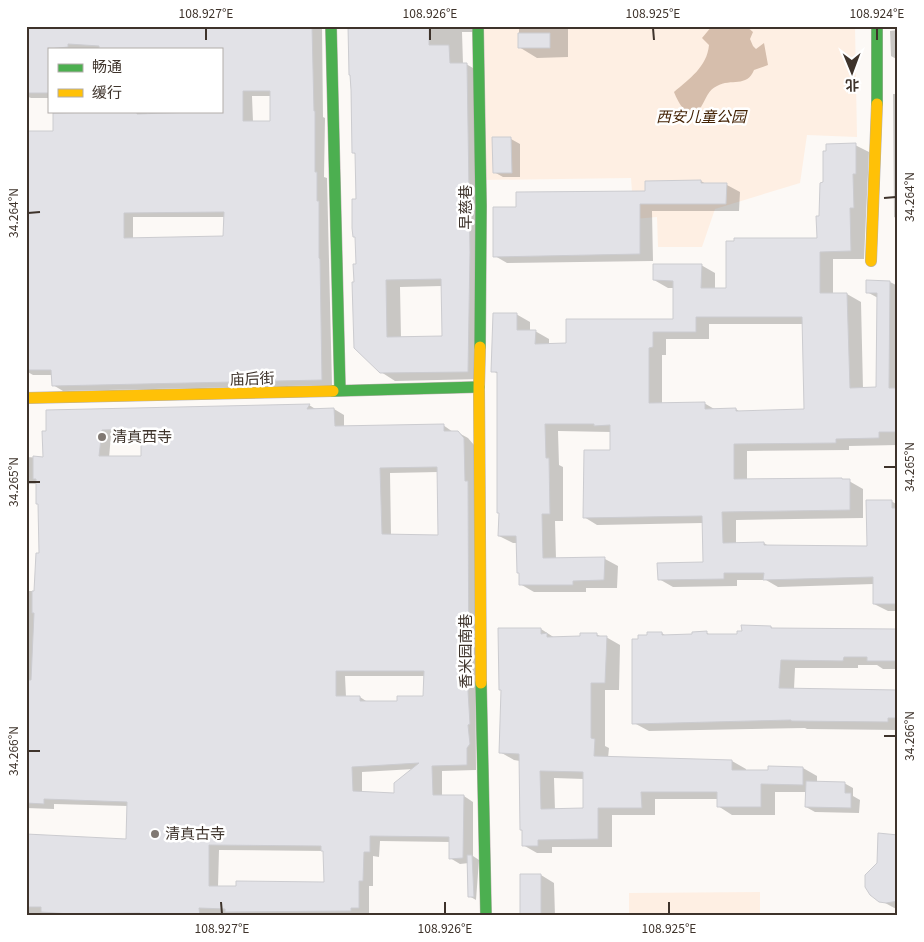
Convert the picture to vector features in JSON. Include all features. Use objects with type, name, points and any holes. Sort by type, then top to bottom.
[{"type":"street","points":[[331,26],[340,391]]},
{"type":"street","name":"早慈巷","points":[[478,26],[481,302],[478,387]]},
{"type":"street","points":[[871,262],[878,76],[877,26]]},
{"type":"street","name":"庙后街","points":[[26,398],[211,395],[478,387]]},
{"type":"street","name":"香米园南巷","points":[[478,387],[482,770],[486,916]]},
{"type":"green space","name":"西安儿童公园","points":[[478,26],[855,26],[857,137],[807,135],[800,183],[715,209],[702,247],[658,247],[657,217],[634,219],[631,178],[481,180]]},
{"type":"green space","points":[[760,892],[760,916],[629,916],[629,893]]},
{"type":"shaded area","points":[[712,26],[746,26],[753,32],[750,39],[756,49],[764,43],[768,65],[754,70],[751,76],[743,81],[722,84],[714,88],[709,92],[701,107],[692,113],[688,112],[678,101],[674,92],[696,72],[705,60],[709,45],[702,38]]},
{"type":"building","points":[[26,26],[312,26],[315,172],[317,172],[317,201],[319,201],[322,380],[52,386],[51,370],[26,370],[26,131],[53,131],[53,113],[222,112],[222,48],[99,48],[99,46],[68,44],[68,47],[48,48],[48,93],[26,93]],"holes":[[[243,91],[270,91],[270,121],[243,121]],[[224,212],[223,236],[124,238],[124,213]]]},
{"type":"building","points":[[348,26],[429,26],[429,45],[449,45],[450,63],[467,63],[470,252],[468,372],[380,373],[354,348],[352,282],[354,282],[353,264],[356,264],[355,237],[353,237],[352,228],[352,199],[356,199],[355,153],[352,153]],"holes":[[[441,279],[442,336],[387,337],[386,280]]]},
{"type":"building","points":[[518,33],[550,33],[550,48],[518,48]]},
{"type":"building","points":[[492,137],[511,137],[512,173],[493,173]]},
{"type":"building","points":[[856,143],[856,174],[853,174],[854,208],[850,208],[851,251],[820,252],[820,293],[847,293],[850,388],[876,387],[877,293],[866,293],[866,280],[890,281],[889,388],[898,388],[898,432],[879,432],[879,438],[836,439],[836,443],[734,444],[734,479],[850,479],[850,510],[722,512],[723,543],[764,542],[764,545],[867,546],[866,500],[892,500],[892,508],[896,508],[898,604],[873,604],[873,577],[763,580],[764,573],[724,573],[724,579],[658,580],[657,563],[703,562],[702,516],[583,518],[584,450],[610,450],[610,425],[594,426],[594,424],[545,424],[546,458],[549,458],[550,514],[542,514],[543,558],[605,557],[604,580],[573,581],[573,585],[519,585],[516,536],[498,536],[497,372],[491,372],[493,313],[517,313],[517,330],[536,330],[535,344],[566,343],[566,319],[673,319],[673,281],[653,280],[653,264],[702,264],[701,288],[726,288],[726,241],[734,241],[734,238],[817,238],[816,216],[819,216],[820,183],[823,182],[823,151],[826,151],[826,144]],"holes":[[[696,317],[802,317],[804,409],[736,411],[736,408],[705,409],[705,402],[649,403],[649,348],[653,347],[653,332],[696,332]]]},
{"type":"building","points":[[701,180],[701,183],[727,183],[726,204],[640,204],[640,254],[493,257],[493,207],[516,207],[516,192],[645,191],[645,181]]},
{"type":"building","points":[[310,404],[307,409],[334,408],[335,426],[444,424],[444,431],[458,431],[464,438],[465,481],[468,481],[468,691],[470,724],[468,725],[470,744],[467,748],[467,765],[432,766],[433,795],[464,795],[463,858],[449,859],[449,837],[370,836],[370,852],[364,852],[363,881],[359,881],[359,908],[351,908],[351,911],[225,912],[225,909],[199,908],[200,916],[140,916],[140,913],[70,914],[41,912],[41,907],[27,907],[26,834],[126,839],[127,802],[44,799],[44,804],[26,803],[28,680],[31,680],[34,613],[32,613],[32,591],[34,591],[36,553],[39,553],[38,504],[36,504],[36,479],[33,479],[33,456],[43,457],[42,431],[46,431],[46,410]],"holes":[[[141,429],[141,456],[99,456],[102,430]],[[437,467],[438,535],[382,534],[380,468]],[[336,671],[424,671],[423,696],[397,696],[397,701],[360,701],[360,696],[336,696]],[[419,763],[394,783],[394,793],[353,791],[352,767]],[[209,845],[321,846],[321,851],[323,851],[324,882],[236,881],[236,886],[209,886]]]},
{"type":"building","points":[[741,625],[771,626],[771,628],[897,629],[897,661],[867,661],[867,657],[844,657],[843,661],[781,660],[779,688],[898,690],[896,718],[888,718],[888,722],[791,720],[632,724],[632,639],[638,639],[638,635],[647,635],[647,632],[662,632],[662,635],[692,634],[692,632],[707,631],[707,634],[737,634],[737,631],[742,631]]},
{"type":"building","points":[[498,628],[541,628],[541,634],[547,633],[547,637],[580,636],[580,633],[597,633],[597,636],[607,636],[605,683],[591,683],[591,738],[595,739],[594,756],[732,760],[732,770],[768,770],[768,766],[803,767],[803,785],[761,784],[761,807],[717,807],[717,792],[641,792],[642,808],[598,808],[598,839],[538,840],[538,846],[522,846],[519,754],[499,753],[501,690],[499,690]],"holes":[[[540,771],[583,772],[583,808],[541,809]]]},
{"type":"building","points":[[806,781],[845,782],[845,793],[851,793],[851,808],[805,807]]},
{"type":"building","points":[[878,833],[898,835],[898,901],[879,902],[870,895],[865,887],[865,875],[877,863]]},
{"type":"building","points":[[467,855],[472,855],[474,897],[468,897]]},
{"type":"building","points":[[520,874],[541,874],[541,916],[520,916]]},
{"type":"traffic: fast","points":[[331,26],[340,391]]},
{"type":"traffic: fast","points":[[478,26],[481,206],[480,347]]},
{"type":"traffic: fast","points":[[877,26],[877,104]]},
{"type":"traffic: fast","points":[[333,391],[479,387]]},
{"type":"traffic: fast","points":[[481,683],[486,916]]},
{"type":"traffic: slow","points":[[871,261],[877,104]]},
{"type":"traffic: slow","points":[[480,347],[481,683]]},
{"type":"traffic: slow","points":[[26,398],[333,391]]},
{"type":"place","name":"清真西寺","points":[[102,437]]},
{"type":"place","name":"清真古寺","points":[[155,834]]}]
